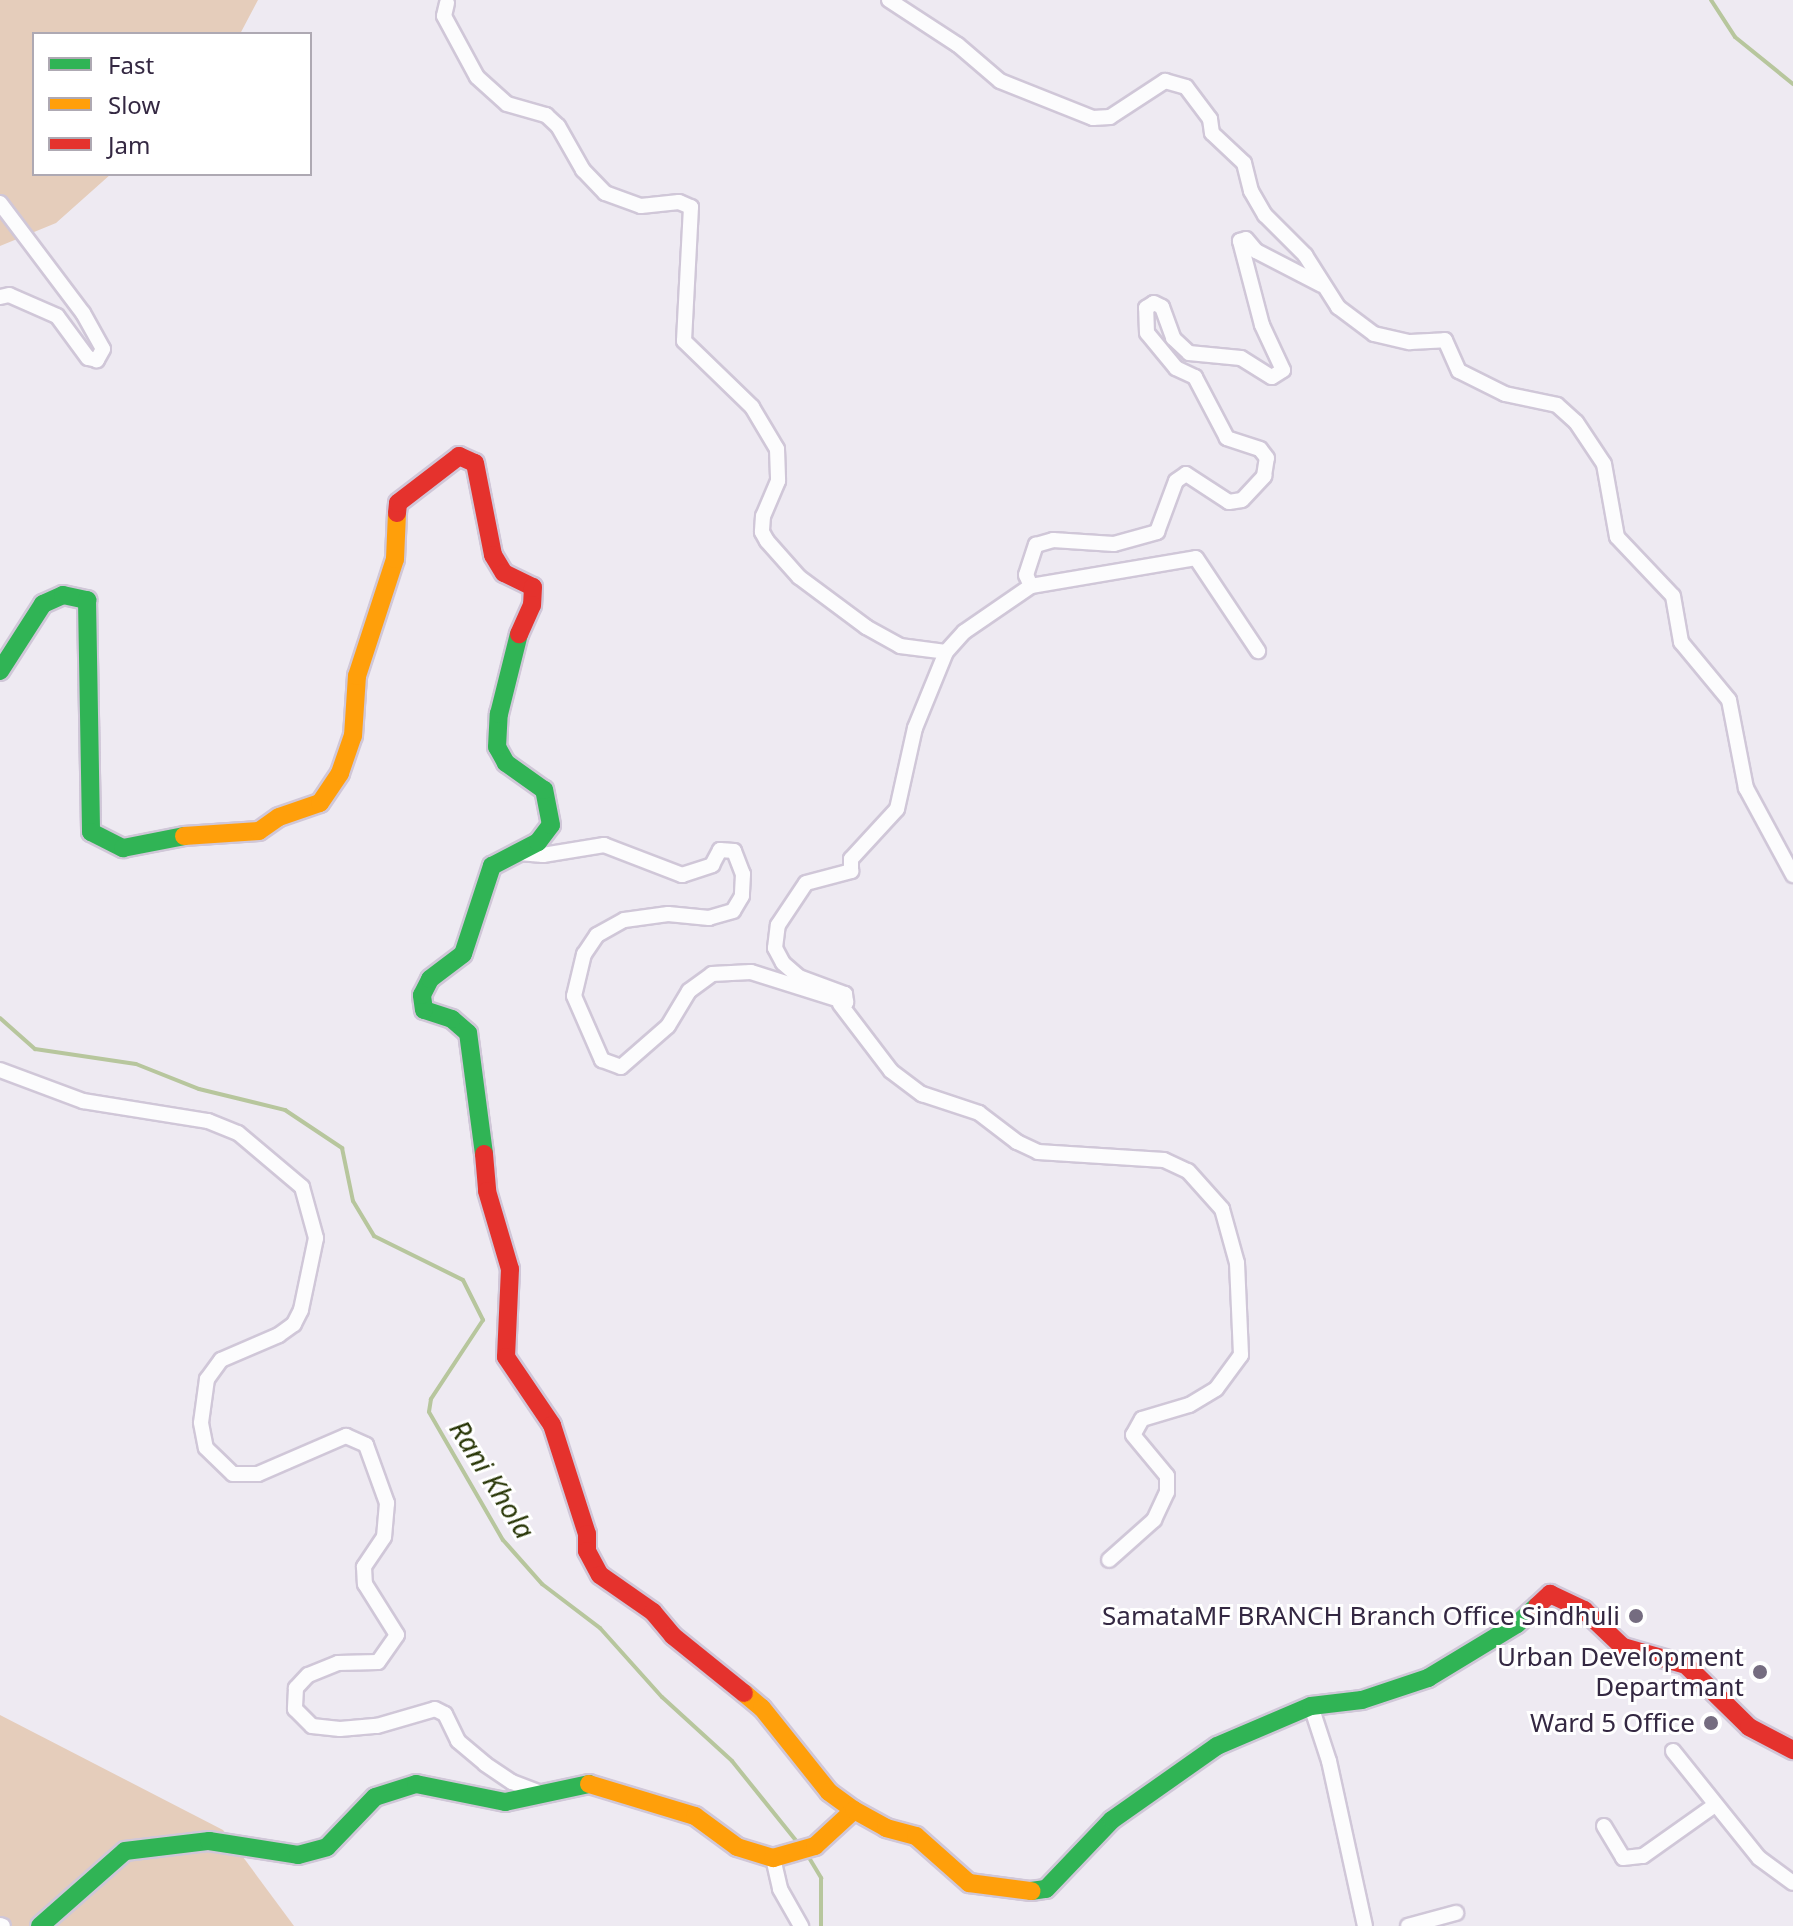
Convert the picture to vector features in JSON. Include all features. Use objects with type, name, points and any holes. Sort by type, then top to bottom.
[{"type":"street","points":[[889,0],[972,55],[1000,81],[1093,118],[1110,117],[1165,81],[1186,87],[1210,119],[1212,133],[1244,163],[1251,191],[1265,215],[1305,255],[1338,307],[1374,334],[1410,342],[1445,340],[1459,371],[1505,394],[1557,405],[1576,422],[1604,464],[1617,537],[1673,596],[1681,642],[1729,700],[1746,788],[1793,875]]},
{"type":"street","points":[[448,1],[444,16],[477,77],[507,104],[546,115],[558,126],[583,170],[605,193],[641,206],[679,202],[691,207],[684,341],[752,407],[777,449],[778,481],[763,516],[762,532],[767,541],[799,577],[866,627],[900,646],[946,652]]},
{"type":"street","points":[[0,203],[83,313],[103,349],[97,360],[88,358],[57,316],[9,295],[0,297]]},
{"type":"street","points":[[1031,586],[1026,575],[1036,545],[1053,540],[1114,544],[1157,532],[1176,481],[1186,474],[1229,502],[1242,500],[1264,476],[1267,458],[1260,449],[1227,438],[1195,377],[1176,368],[1147,333],[1146,308],[1154,303],[1162,307],[1173,338],[1189,353],[1241,358],[1272,377],[1283,370],[1262,325],[1240,241],[1246,239],[1256,251],[1325,287]]},
{"type":"street","points":[[0,671],[43,604],[63,595],[87,600],[91,832],[105,843],[123,848],[211,831],[259,831],[279,817],[320,803],[340,773],[353,736],[357,676],[395,559],[398,503],[459,456],[475,463],[493,555],[504,573],[533,587],[532,605],[521,626],[502,700],[497,747],[506,763],[544,790],[551,825],[519,853],[492,866],[463,954],[430,979],[422,995],[424,1010],[452,1019],[468,1033],[475,1058],[487,1191],[510,1269],[506,1357],[552,1425],[587,1534],[587,1551],[600,1575],[653,1612],[673,1636],[762,1708],[829,1792],[886,1828],[916,1836],[969,1883],[1024,1892],[1046,1889],[1112,1820],[1230,1739],[1311,1706],[1362,1700],[1428,1678],[1517,1624],[1550,1594],[1584,1610],[1623,1647],[1686,1665],[1749,1727],[1793,1750]]},
{"type":"street","points":[[840,1004],[846,1002],[845,994],[799,977],[783,963],[775,948],[778,925],[806,883],[851,871],[851,859],[897,809],[915,728],[946,652],[964,632],[1031,586],[1196,558],[1258,651]]},
{"type":"street","points":[[519,853],[543,855],[604,845],[682,875],[712,865],[720,850],[734,851],[742,885],[733,911],[709,918],[668,914],[624,920],[597,935],[584,954],[574,996],[602,1060],[612,1067],[636,1058],[668,1026],[689,991],[712,974],[751,972],[840,1004],[891,1071],[922,1094],[979,1113],[1017,1142],[1038,1152],[1164,1160],[1188,1171],[1222,1209],[1237,1263],[1241,1355],[1216,1389],[1189,1405],[1142,1419],[1133,1435],[1167,1476],[1167,1492],[1154,1520],[1109,1560]]},
{"type":"street","points":[[0,1070],[83,1101],[208,1121],[238,1133],[302,1187],[316,1238],[301,1310],[294,1324],[279,1335],[221,1360],[207,1379],[201,1423],[206,1448],[233,1474],[258,1474],[346,1436],[366,1445],[383,1485],[387,1512],[384,1537],[364,1567],[365,1584],[397,1635],[378,1662],[338,1663],[308,1675],[296,1688],[295,1709],[312,1726],[340,1729],[377,1726],[435,1709],[445,1714],[458,1741],[485,1764],[512,1782],[536,1791]]},
{"type":"street","points":[[1311,1706],[1329,1761],[1365,1926]]},
{"type":"street","points":[[1673,1751],[1759,1858],[1793,1883]]},
{"type":"street","points":[[40,1926],[125,1851],[209,1841],[298,1855],[327,1847],[368,1804],[394,1788],[416,1784],[505,1802],[536,1791],[579,1782],[626,1791],[695,1816],[737,1847],[773,1858],[794,1855],[815,1846],[854,1810]]},
{"type":"street","points":[[1604,1826],[1623,1858],[1643,1856],[1715,1805]]},
{"type":"street","points":[[773,1858],[780,1889],[801,1926]]},
{"type":"street","points":[[1408,1926],[1456,1913]]},
{"type":"shaded area","points":[[0,0],[258,0],[241,32],[32,32],[32,176],[109,176],[56,223],[0,246]]},
{"type":"shaded area","points":[[0,1715],[223,1830],[294,1926],[0,1926]]},
{"type":"waterway","points":[[1711,0],[1735,37],[1793,84]]},
{"type":"waterway","name":"Rani Khola","points":[[0,1018],[35,1049],[136,1064],[199,1089],[285,1110],[342,1148],[353,1201],[374,1236],[463,1280],[483,1320],[431,1399],[429,1412],[503,1540],[542,1584],[600,1628],[662,1697],[732,1761],[798,1843]]},
{"type":"waterway","name":"Rani Khola","points":[[808,1856],[821,1878],[821,1926]]},
{"type":"traffic: fast","points":[[0,671],[43,604],[63,595],[87,600],[91,832],[123,848],[184,836]]},
{"type":"traffic: fast","points":[[484,1154],[468,1033],[452,1019],[424,1010],[422,995],[430,979],[463,954],[492,866],[538,842],[551,825],[544,790],[506,763],[497,747],[499,714],[519,634]]},
{"type":"traffic: fast","points":[[1031,1891],[1046,1889],[1112,1820],[1217,1746],[1311,1706],[1362,1700],[1428,1678],[1517,1624],[1537,1606]]},
{"type":"traffic: fast","points":[[40,1926],[125,1851],[209,1841],[298,1855],[327,1847],[375,1797],[416,1784],[505,1802],[589,1784]]},
{"type":"traffic: slow","points":[[184,836],[259,831],[279,817],[320,803],[340,773],[353,736],[357,676],[395,559],[397,513]]},
{"type":"traffic: slow","points":[[744,1693],[762,1708],[829,1792],[854,1810]]},
{"type":"traffic: slow","points":[[589,1784],[695,1816],[737,1847],[773,1858],[815,1846],[854,1810],[886,1828],[916,1836],[969,1883],[1031,1891]]},
{"type":"traffic: jam","points":[[397,513],[398,503],[459,456],[475,463],[493,555],[504,573],[533,587],[532,605],[519,634]]},
{"type":"traffic: jam","points":[[484,1154],[487,1191],[510,1269],[506,1357],[552,1425],[587,1534],[587,1551],[600,1575],[653,1612],[673,1636],[744,1693]]},
{"type":"traffic: jam","points":[[1537,1606],[1550,1594],[1584,1610],[1623,1647],[1686,1665],[1749,1727],[1793,1750]]},
{"type":"place","name":"SamataMF BRANCH Branch Office Sindhuli","points":[[1636,1616]]},
{"type":"place","name":"Urban Development Departmant","points":[[1760,1672]]},
{"type":"place","name":"Ward 5 Office","points":[[1711,1723]]}]
